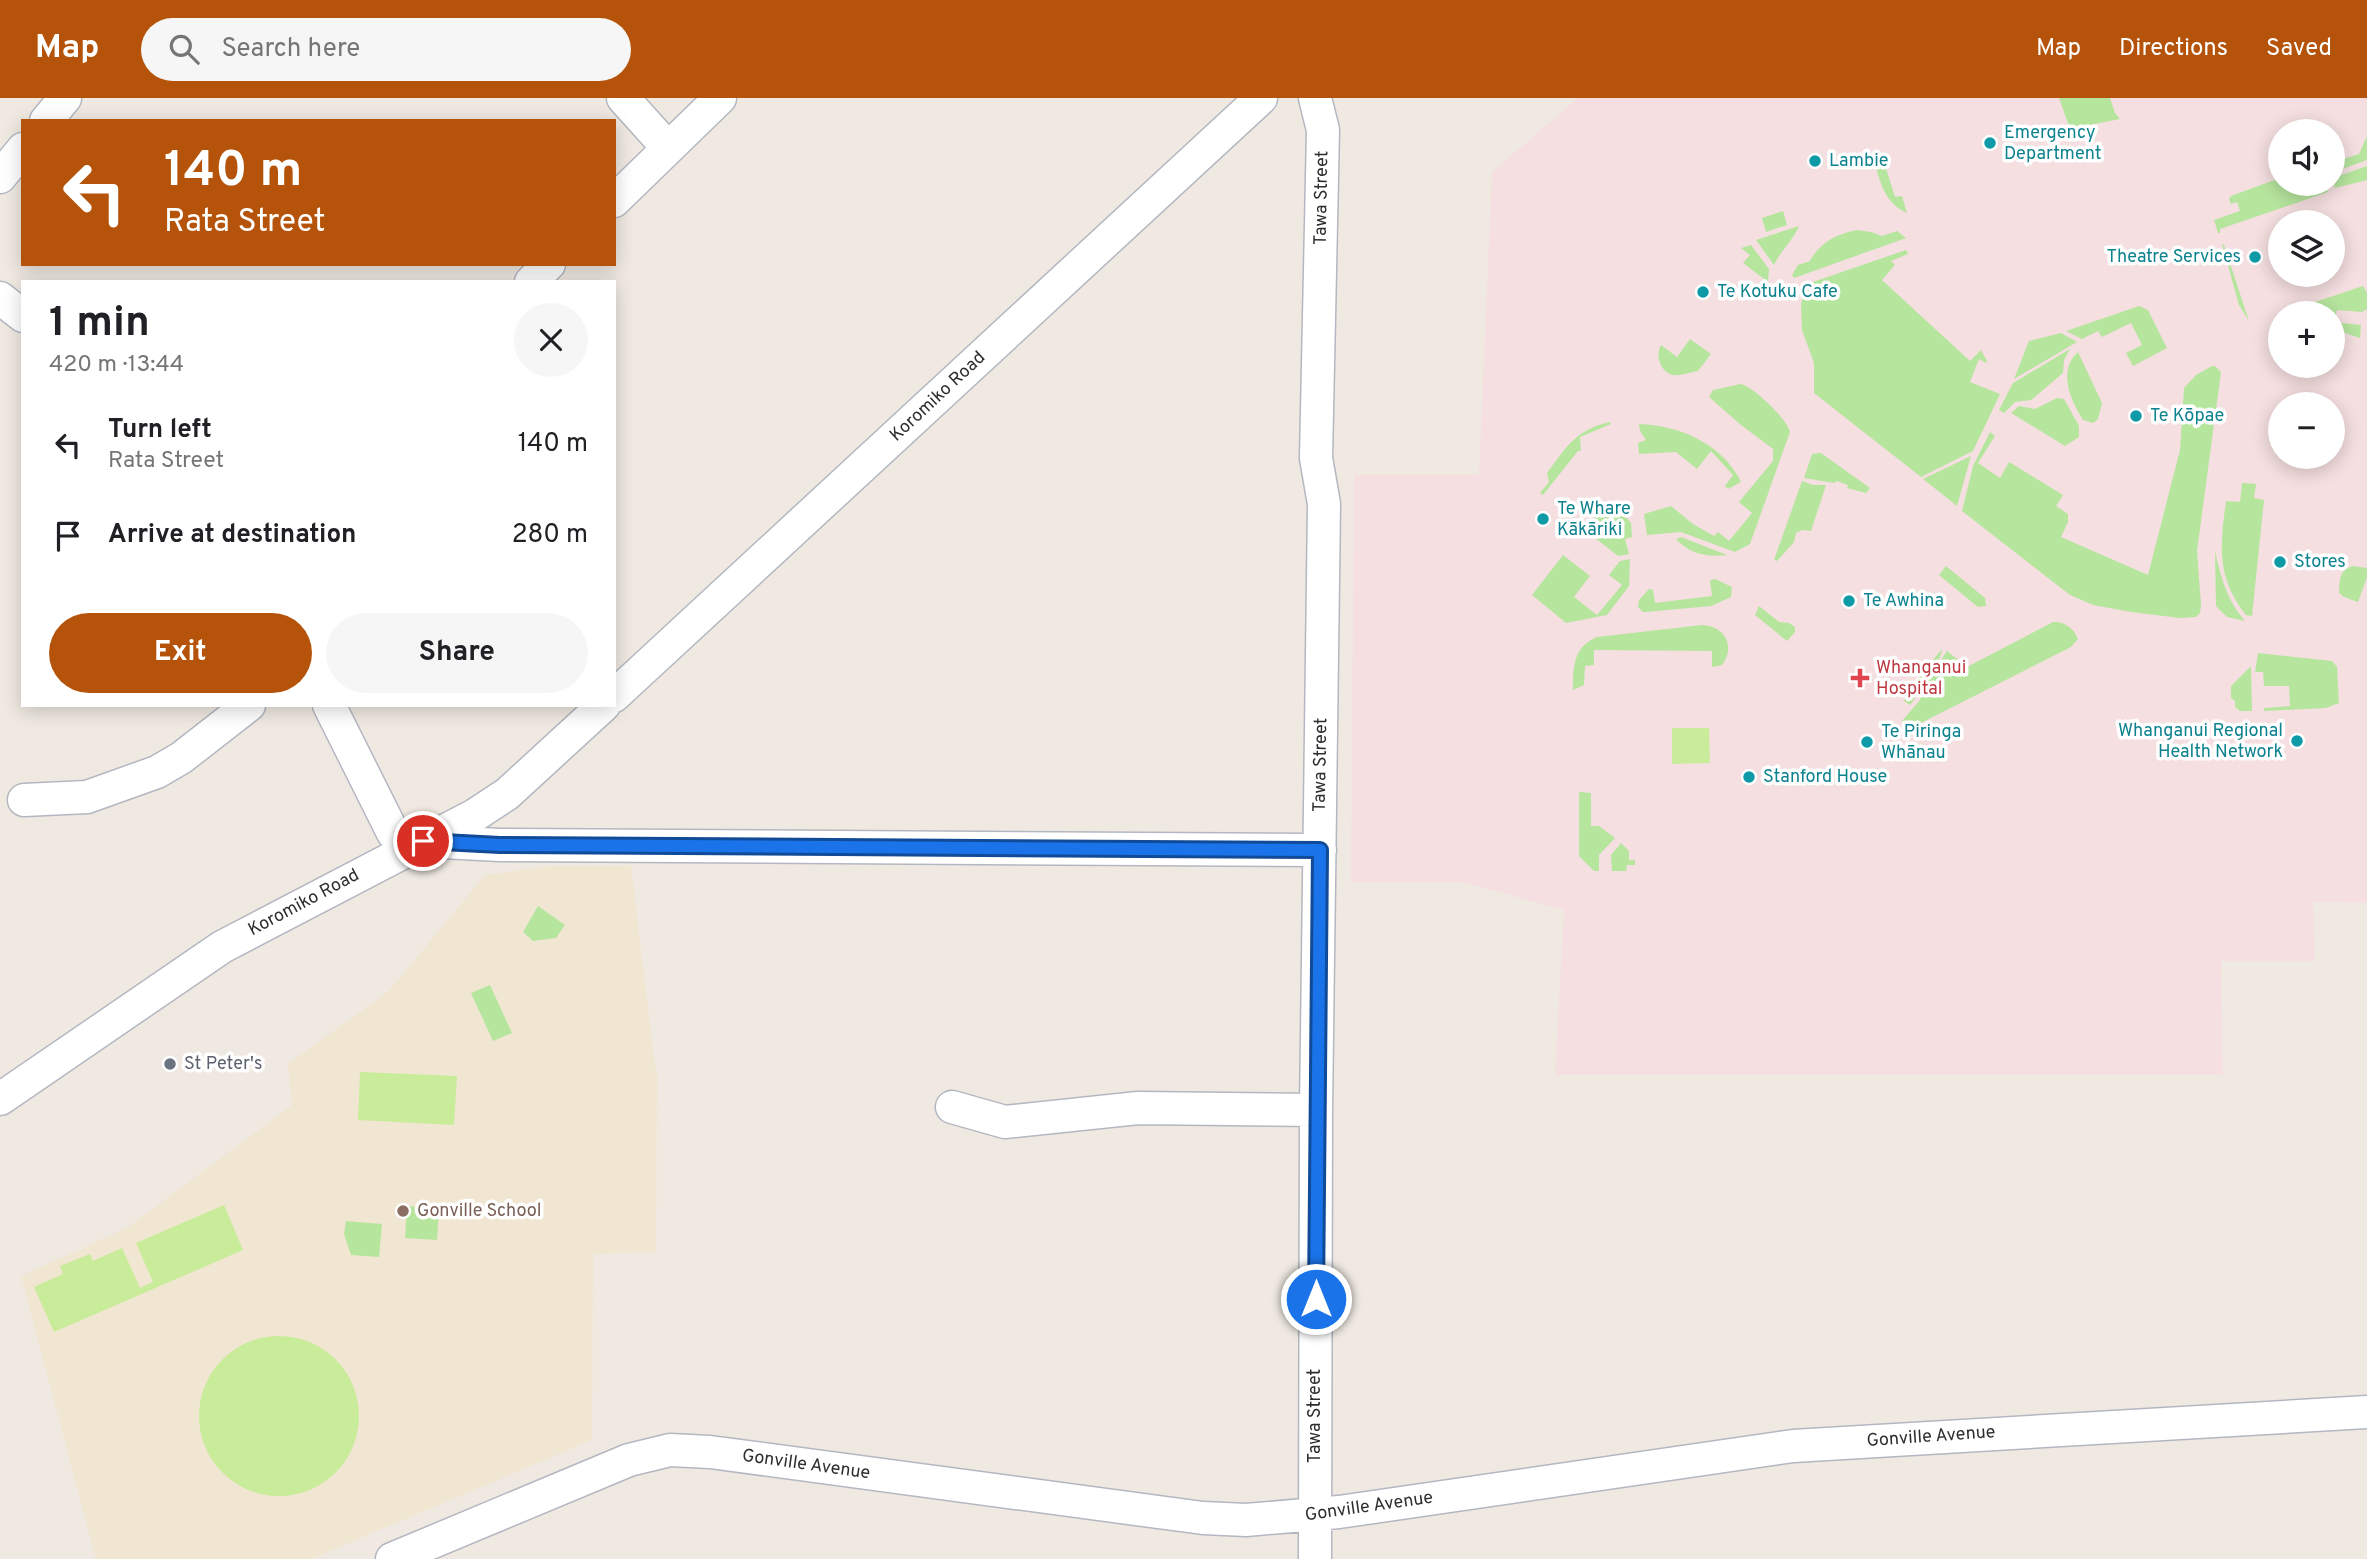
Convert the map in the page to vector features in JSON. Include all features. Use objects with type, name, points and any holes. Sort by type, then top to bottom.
[{"type":"street","points":[[48,119],[65,98]]},
{"type":"street","points":[[623,98],[668,148]]},
{"type":"street","points":[[616,199],[720,98]]},
{"type":"street","name":"Koromiko Road","points":[[616,694],[1261,98]]},
{"type":"street","name":"Tawa Street","points":[[1315,98],[1323,130],[1316,458],[1324,504],[1316,1110],[1315,1559]]},
{"type":"street","points":[[0,177],[21,151]]},
{"type":"street","points":[[533,280],[547,266]]},
{"type":"street","points":[[0,298],[21,314]]},
{"type":"street","points":[[24,800],[87,797],[157,772],[181,758],[246,707]]},
{"type":"street","points":[[330,707],[393,833],[423,841],[514,845],[1320,850]]},
{"type":"street","name":"Koromiko Road","points":[[0,1099],[222,947],[475,815],[507,794],[602,707]]},
{"type":"street","points":[[952,1107],[1005,1122],[1138,1108],[1316,1110]]},
{"type":"street","name":"Gonville Avenue","points":[[392,1559],[629,1460],[670,1450],[710,1452],[1203,1518],[1246,1520],[1315,1515],[1793,1446],[2367,1412]]},
{"type":"shaded area","name":"Whanganui Hospital","points":[[1578,98],[2367,98],[2367,903],[2313,902],[2315,961],[2221,961],[2223,1075],[1555,1075],[1564,910],[1462,882],[1351,882],[1354,475],[1479,475],[1492,172]]},
{"type":"shaded area","name":"Gonville School","points":[[552,866],[631,866],[657,1071],[656,1252],[593,1254],[592,1440],[311,1559],[96,1559],[21,1276],[127,1228],[292,1105],[288,1064],[389,991],[485,875]]},
{"type":"green space","points":[[2059,98],[2110,98],[2120,119],[2070,129]]},
{"type":"green space","points":[[2367,136],[2367,160],[2345,168],[2345,158],[2359,154]]},
{"type":"green space","points":[[1884,162],[1895,197],[1902,196],[1907,213],[1889,199],[1882,187],[1875,164]]},
{"type":"green space","points":[[2367,166],[2367,180],[2345,186],[2345,174]]},
{"type":"green space","points":[[2268,182],[2268,196],[2316,196],[2268,210],[2268,213],[2220,229],[2218,233],[2214,220],[2240,211],[2237,202],[2231,204],[2231,196]]},
{"type":"green space","points":[[1783,211],[1787,225],[1766,232],[1762,218]]},
{"type":"green space","points":[[1799,226],[1780,254],[1774,265],[1756,240]]},
{"type":"green space","points":[[1857,230],[1882,236],[1897,231],[1906,238],[1794,278],[1792,275],[1798,265],[1810,261],[1824,244]]},
{"type":"green space","points":[[2222,244],[2224,245],[2249,321],[2239,305]]},
{"type":"green space","points":[[1751,245],[1769,269],[1768,282],[1743,263],[1750,255],[1741,248]]},
{"type":"green space","points":[[1906,250],[1908,254],[1891,261],[1895,265],[1882,280],[1970,361],[1981,350],[1987,361],[1986,363],[1979,359],[1970,382],[2000,394],[1973,451],[1921,477],[1814,393],[1814,363],[1802,330],[1801,304],[1807,284]]},
{"type":"green space","points":[[2363,286],[2367,293],[2367,309],[2362,312],[2345,311],[2345,301],[2318,301]]},
{"type":"green space","points":[[2139,306],[2148,310],[2167,348],[2133,366],[2126,353],[2142,345],[2131,323],[2102,337],[2098,331],[2082,339],[2066,331]]},
{"type":"green space","points":[[2345,323],[2361,325],[2360,338],[2345,333]]},
{"type":"green space","points":[[2061,333],[2077,342],[2014,379],[2029,341]]},
{"type":"green space","points":[[1690,339],[1711,354],[1698,371],[1679,375],[1669,373],[1660,363],[1661,345],[1677,357]]},
{"type":"green space","points":[[2070,349],[2064,360],[2063,373],[2031,400],[2015,402],[2004,413],[1999,410],[2013,383]]},
{"type":"green space","points":[[2078,352],[2102,403],[2098,419],[2093,423],[2083,420],[2068,386],[2068,368]]},
{"type":"green space","points":[[2212,366],[2221,372],[2197,551],[2201,605],[2200,613],[2196,617],[2180,618],[2131,612],[2093,605],[2070,595],[1962,511],[1973,466],[1990,432],[1995,436],[1978,463],[2000,478],[2009,462],[2063,495],[2056,506],[2068,514],[2068,522],[2061,537],[2148,575],[2180,450],[2184,388],[2196,375]]},
{"type":"green space","points":[[1741,384],[1770,405],[1790,432],[1750,544],[1735,552],[1681,532],[1647,535],[1644,514],[1671,506],[1693,524],[1714,536],[1718,532],[1729,541],[1752,513],[1739,502],[1773,461],[1773,449],[1709,397],[1713,390]]},
{"type":"green space","points":[[2057,398],[2064,399],[2079,426],[2079,437],[2065,446],[2011,413],[2019,406],[2035,409]]},
{"type":"green space","points":[[1610,422],[1611,424],[1580,437],[1581,451],[1578,451],[1543,495],[1540,493],[1549,482],[1547,473],[1573,440],[1589,429]]},
{"type":"green space","points":[[1639,424],[1669,428],[1698,439],[1723,457],[1741,482],[1728,489],[1725,486],[1733,475],[1711,451],[1697,469],[1676,452],[1639,454],[1638,443],[1646,440]]},
{"type":"green space","points":[[1821,453],[1870,488],[1866,493],[1847,488],[1848,485],[1837,481],[1834,483],[1804,478],[1812,454]]},
{"type":"green space","points":[[1971,456],[1957,506],[1923,479]]},
{"type":"green space","points":[[1802,481],[1813,485],[1826,485],[1811,531],[1802,530],[1796,533],[1794,542],[1777,561],[1774,560]]},
{"type":"green space","points":[[2242,483],[2256,484],[2254,498],[2264,500],[2252,616],[2246,615],[2236,601],[2222,561],[2226,501],[2240,502]]},
{"type":"green space","points":[[1612,503],[1614,509],[1618,508],[1619,516],[1625,516],[1631,523],[1632,537],[1625,539],[1629,554],[1618,556],[1585,530],[1604,505]]},
{"type":"green space","points":[[1681,537],[1727,555],[1713,556],[1693,552],[1676,539]]},
{"type":"green space","points":[[2215,551],[2226,588],[2245,621],[2227,617],[2216,606]]},
{"type":"green space","points":[[1563,555],[1590,576],[1574,597],[1597,615],[1622,585],[1609,575],[1620,561],[1630,559],[1629,586],[1607,615],[1566,623],[1532,595]]},
{"type":"green space","points":[[1946,566],[1985,598],[1986,606],[1978,607],[1939,575]]},
{"type":"green space","points":[[2353,566],[2367,568],[2367,577],[2358,602],[2339,593],[2343,573]]},
{"type":"green space","points":[[1715,579],[1732,587],[1731,597],[1711,606],[1646,612],[1638,607],[1639,600],[1649,589],[1653,590],[1655,603],[1712,596],[1710,580]]},
{"type":"green space","points":[[1759,606],[1779,622],[1795,627],[1795,632],[1787,641],[1755,615]]},
{"type":"green space","points":[[2053,622],[2065,624],[2074,632],[2078,639],[2071,647],[1911,728],[1902,721],[1920,700],[1924,685],[1947,651],[1967,667]]},
{"type":"green space","points":[[1702,625],[1717,629],[1726,638],[1728,651],[1722,665],[1712,667],[1712,651],[1594,650],[1594,665],[1585,666],[1584,685],[1573,690],[1576,659],[1589,641],[1597,637]]},
{"type":"green space","points":[[1942,649],[1937,662],[1910,705],[1904,701],[1909,689]]},
{"type":"green space","points":[[2258,653],[2332,661],[2337,667],[2339,703],[2326,708],[2264,711],[2264,708],[2290,706],[2289,686],[2264,686],[2263,672],[2255,672]]},
{"type":"green space","points":[[2251,666],[2252,711],[2240,711],[2231,698],[2231,686]]},
{"type":"green space","points":[[1672,728],[1709,728],[1710,763],[1672,764]]},
{"type":"green space","points":[[1579,792],[1591,793],[1591,826],[1599,826],[1615,838],[1599,855],[1599,871],[1594,871],[1579,856]]},
{"type":"green space","points":[[1621,843],[1629,851],[1629,860],[1635,860],[1635,865],[1627,865],[1626,871],[1612,871],[1611,855]]},
{"type":"green space","points":[[538,906],[565,925],[556,938],[533,941],[523,932]]},
{"type":"green space","points":[[490,985],[512,1033],[493,1041],[471,993]]},
{"type":"green space","points":[[360,1072],[457,1076],[454,1125],[358,1120]]},
{"type":"green space","points":[[224,1205],[243,1250],[54,1332],[34,1287],[63,1274],[60,1266],[90,1254],[93,1261],[122,1248],[140,1288],[153,1282],[136,1243]]},
{"type":"green space","points":[[407,1206],[439,1208],[437,1240],[405,1238]]},
{"type":"green space","points":[[346,1221],[382,1224],[379,1257],[351,1255],[344,1234]]},
{"type":"green space","points":[[279,1336],[310,1342],[336,1359],[353,1385],[359,1416],[353,1447],[336,1473],[310,1490],[279,1496],[248,1490],[222,1473],[205,1447],[199,1416],[205,1385],[222,1359],[248,1342]]},
{"type":"place","name":"Emergency Department","points":[[1990,143]]},
{"type":"place","name":"Lambie","points":[[1815,161]]},
{"type":"place","name":"Theatre Services","points":[[2255,257]]},
{"type":"place","name":"Te Kotuku Cafe","points":[[1703,292]]},
{"type":"place","name":"Te Kōpae","points":[[2136,416]]},
{"type":"place","name":"Te Whare Kākāriki","points":[[1543,519]]},
{"type":"place","name":"Stores","points":[[2280,562]]},
{"type":"place","name":"Te Awhina","points":[[1849,601]]},
{"type":"place","name":"Whanganui Hospital","points":[[1860,678]]},
{"type":"place","name":"Whanganui Regional Health Network","points":[[2297,741]]},
{"type":"place","name":"Te Piringa Whānau","points":[[1867,742]]},
{"type":"place","name":"Stanford House","points":[[1749,777]]},
{"type":"place","name":"St Peter's","points":[[170,1064]]},
{"type":"place","name":"Gonville School","points":[[403,1211]]},
{"type":"route","points":[[423,841],[500,845],[1320,850],[1316,1299]]}]
